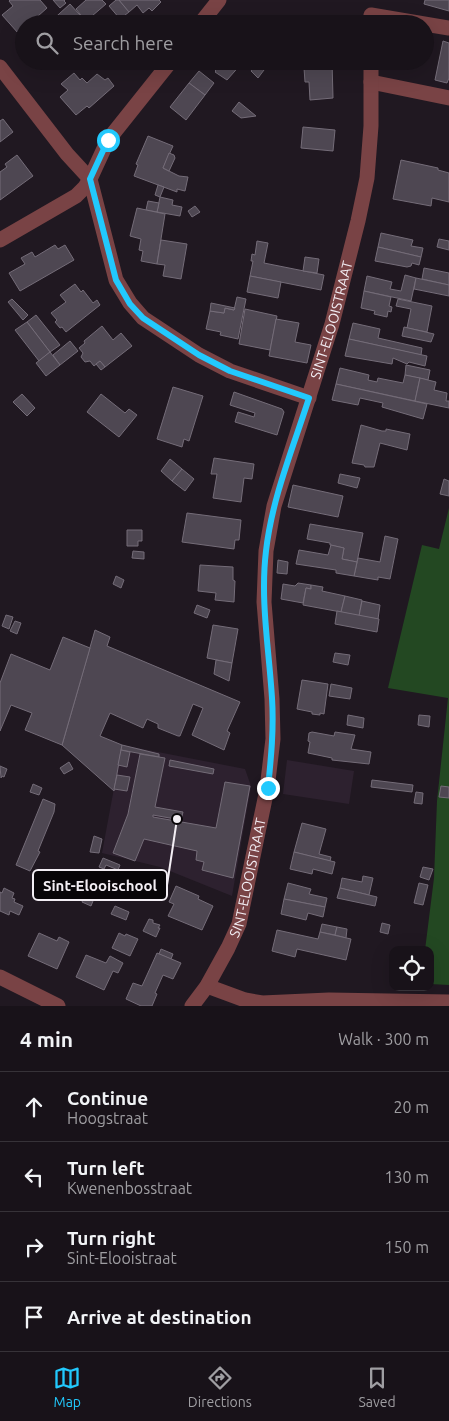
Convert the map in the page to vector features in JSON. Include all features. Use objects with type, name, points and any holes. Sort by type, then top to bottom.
[{"type":"street","points":[[208,15],[220,0]]},
{"type":"street","points":[[434,25],[449,28]]},
{"type":"street","points":[[0,67],[67,154],[90,179],[116,280],[130,304],[143,318],[199,355],[230,371],[309,398]]},
{"type":"street","points":[[0,240],[76,196],[85,187],[108,140],[163,70]]},
{"type":"street","name":"SINT-ELOOISTRAAT","points":[[192,1006],[207,986],[239,924],[268,788],[273,739],[272,699],[264,602],[266,551],[274,506],[332,324],[358,221],[366,178],[371,126],[371,70]]},
{"type":"street","points":[[371,82],[449,98]]},
{"type":"street","points":[[0,978],[58,1006]]},
{"type":"street","points":[[207,986],[245,1000],[262,1003],[329,1000],[449,1002],[448,1006]]},
{"type":"shaded area","points":[[122,745],[245,769],[251,786],[232,896],[160,867],[102,853]]},
{"type":"shaded area","points":[[287,760],[354,771],[349,804],[283,794]]},
{"type":"green space","points":[[449,508],[449,985],[434,984],[434,946],[426,946],[434,878],[437,801],[448,698],[388,688],[422,545],[439,549]]},
{"type":"building","points":[[40,0],[47,8],[39,15],[15,15],[15,30],[2,15],[13,6],[9,1]]},
{"type":"building","points":[[53,0],[65,0],[66,3],[60,8]]},
{"type":"building","points":[[86,0],[102,0],[106,4],[93,15],[81,15],[76,9]]},
{"type":"building","points":[[116,0],[119,0],[129,12],[125,15],[117,15],[109,6]]},
{"type":"building","points":[[119,0],[159,0],[161,2],[152,11],[149,8],[143,13],[137,5],[129,12]]},
{"type":"building","points":[[425,0],[449,0],[449,11],[424,4]]},
{"type":"building","points":[[70,4],[80,15],[58,15]]},
{"type":"building","points":[[443,41],[449,43],[449,78],[447,83],[435,80]]},
{"type":"building","points":[[215,70],[236,70],[227,80]]},
{"type":"building","points":[[252,70],[264,70],[258,78]]},
{"type":"building","points":[[304,70],[332,70],[333,98],[310,100],[309,82],[305,82]]},
{"type":"building","points":[[199,71],[214,83],[205,95],[189,83]]},
{"type":"building","points":[[74,73],[80,80],[82,78],[87,83],[97,74],[105,80],[108,78],[114,86],[89,108],[87,106],[76,115],[60,97],[68,90],[61,84]]},
{"type":"building","points":[[189,83],[205,95],[186,120],[170,107]]},
{"type":"building","points":[[239,102],[256,116],[241,118],[232,111]]},
{"type":"building","points":[[3,119],[13,132],[0,142],[0,121]]},
{"type":"building","points":[[303,127],[335,130],[333,151],[301,148]]},
{"type":"building","points":[[148,136],[173,146],[163,168],[179,176],[188,177],[185,191],[177,189],[177,192],[134,176],[138,165],[136,164]]},
{"type":"building","points":[[169,153],[174,155],[175,158],[169,171],[163,168]]},
{"type":"building","points":[[17,155],[33,176],[0,200],[0,172],[7,167],[5,164]]},
{"type":"building","points":[[401,160],[438,168],[438,170],[449,173],[449,202],[432,198],[431,206],[393,199]]},
{"type":"building","points":[[158,185],[164,187],[160,197],[155,195]]},
{"type":"building","points":[[160,197],[173,200],[172,205],[182,207],[180,216],[157,212]]},
{"type":"building","points":[[148,201],[159,203],[157,212],[146,210]]},
{"type":"building","points":[[195,206],[200,212],[192,217],[188,211]]},
{"type":"building","points":[[137,208],[165,214],[157,264],[141,261],[143,251],[139,250],[141,239],[130,236]]},
{"type":"building","points":[[381,233],[413,240],[411,246],[423,248],[421,257],[378,247]]},
{"type":"building","points":[[439,239],[449,241],[449,250],[437,247]]},
{"type":"building","points":[[161,240],[187,244],[181,279],[163,276],[165,265],[157,264]]},
{"type":"building","points":[[257,241],[268,243],[264,263],[324,275],[321,290],[250,276],[253,261],[251,261],[252,254],[255,255]]},
{"type":"building","points":[[55,245],[58,249],[65,245],[74,260],[20,291],[9,273],[25,264],[21,258],[32,252],[35,257]]},
{"type":"building","points":[[378,247],[421,257],[419,265],[412,263],[411,266],[407,267],[375,261]]},
{"type":"building","points":[[305,257],[319,259],[317,273],[303,271]]},
{"type":"building","points":[[424,268],[449,273],[449,285],[422,279]]},
{"type":"building","points":[[405,275],[416,278],[411,301],[364,291],[367,276],[392,282],[390,289],[401,291]]},
{"type":"building","points":[[250,276],[281,282],[278,298],[247,292]]},
{"type":"building","points":[[416,278],[449,285],[449,296],[414,289]]},
{"type":"building","points":[[75,284],[81,292],[83,290],[93,303],[97,300],[100,305],[66,332],[55,322],[57,320],[51,313],[66,302],[60,295]]},
{"type":"building","points":[[364,291],[391,297],[389,306],[392,307],[391,312],[388,311],[387,317],[374,314],[375,311],[361,308]]},
{"type":"building","points":[[237,297],[246,299],[238,339],[220,335],[221,332],[206,329],[210,311],[224,313],[225,308],[234,310]]},
{"type":"building","points":[[12,299],[28,315],[23,320],[8,302]]},
{"type":"building","points":[[398,299],[432,306],[427,332],[407,328],[411,309],[396,306]]},
{"type":"building","points":[[211,303],[235,308],[234,310],[225,308],[224,313],[210,311]]},
{"type":"building","points":[[245,309],[277,316],[270,350],[239,344]]},
{"type":"building","points":[[36,315],[60,345],[50,352],[27,322]]},
{"type":"building","points":[[276,319],[299,323],[295,342],[311,345],[307,363],[269,356]]},
{"type":"building","points":[[27,322],[50,352],[39,361],[15,330]]},
{"type":"building","points":[[353,323],[380,329],[378,338],[422,348],[421,355],[349,339]]},
{"type":"building","points":[[102,326],[113,340],[121,333],[132,346],[105,367],[100,361],[94,366],[90,361],[85,362],[81,357],[83,353],[79,348],[85,343],[84,341]]},
{"type":"building","points":[[404,327],[434,334],[431,342],[402,336]]},
{"type":"building","points":[[349,339],[427,356],[425,366],[409,362],[407,364],[393,358],[392,364],[345,356]]},
{"type":"building","points":[[70,341],[78,351],[60,365],[53,355]]},
{"type":"building","points":[[50,352],[60,365],[46,376],[36,363]]},
{"type":"building","points":[[100,361],[105,367],[101,370],[96,364]]},
{"type":"building","points":[[406,365],[430,370],[428,380],[405,375]]},
{"type":"building","points":[[340,368],[369,375],[368,380],[377,382],[378,378],[403,383],[405,375],[420,378],[415,401],[336,384]]},
{"type":"building","points":[[420,378],[436,382],[434,390],[447,393],[446,401],[449,401],[449,408],[415,401]]},
{"type":"building","points":[[336,384],[427,404],[423,419],[382,407],[383,403],[360,398],[358,405],[332,400]]},
{"type":"building","points":[[173,387],[203,396],[189,441],[184,439],[182,447],[157,439]]},
{"type":"building","points":[[234,392],[282,409],[284,412],[277,435],[235,422],[238,412],[254,417],[255,413],[230,405]]},
{"type":"building","points":[[22,394],[35,408],[27,416],[13,402]]},
{"type":"building","points":[[101,394],[125,413],[129,409],[137,415],[119,437],[87,412]]},
{"type":"building","points":[[361,425],[382,431],[386,431],[386,429],[410,434],[407,450],[380,443],[374,467],[365,467],[364,465],[352,463]]},
{"type":"building","points":[[214,458],[254,464],[252,479],[244,478],[241,502],[213,498],[217,474],[211,474]]},
{"type":"building","points":[[170,459],[182,469],[172,481],[161,471]]},
{"type":"building","points":[[182,469],[194,479],[185,491],[172,481]]},
{"type":"building","points":[[340,474],[360,478],[357,488],[338,483]]},
{"type":"building","points":[[444,479],[449,481],[449,496],[440,494]]},
{"type":"building","points":[[293,485],[343,496],[338,517],[288,507]]},
{"type":"building","points":[[187,513],[241,520],[239,540],[235,540],[234,549],[182,542]]},
{"type":"building","points":[[310,524],[363,533],[357,562],[342,559],[344,548],[330,545],[330,543],[307,539]]},
{"type":"building","points":[[127,530],[142,530],[142,541],[138,541],[138,546],[127,546]]},
{"type":"building","points":[[385,536],[398,539],[390,579],[378,577],[378,580],[354,576],[358,558],[380,562]]},
{"type":"building","points":[[331,545],[344,548],[342,559],[357,562],[354,576],[336,573],[336,570],[296,564],[299,550],[328,555]]},
{"type":"building","points":[[133,551],[144,552],[144,559],[132,558]]},
{"type":"building","points":[[278,560],[288,562],[287,574],[277,573]]},
{"type":"building","points":[[200,565],[233,567],[233,580],[235,581],[234,602],[215,600],[216,593],[198,591]]},
{"type":"building","points":[[116,576],[124,580],[121,588],[113,584]]},
{"type":"building","points":[[298,583],[311,585],[311,589],[306,588],[303,603],[281,599],[283,584],[295,586]]},
{"type":"building","points":[[311,585],[323,587],[322,591],[345,596],[341,612],[303,605],[306,588],[311,589]]},
{"type":"building","points":[[345,596],[362,600],[359,616],[341,612]]},
{"type":"building","points":[[362,601],[380,605],[378,619],[359,616]]},
{"type":"building","points":[[197,605],[210,610],[207,618],[194,613]]},
{"type":"building","points":[[337,611],[379,619],[377,632],[335,624]]},
{"type":"building","points":[[6,615],[13,617],[9,629],[2,626]]},
{"type":"building","points":[[15,621],[21,623],[17,634],[10,631]]},
{"type":"building","points":[[213,625],[238,629],[232,663],[207,658]]},
{"type":"building","points":[[95,630],[110,637],[107,646],[240,702],[227,731],[230,733],[224,750],[192,735],[203,708],[193,704],[180,736],[158,728],[158,724],[147,719],[143,728],[110,713],[100,736],[122,745],[114,791],[62,745]]},
{"type":"building","points":[[63,637],[90,648],[62,745],[25,730],[32,713],[11,705],[0,731],[0,683],[11,654],[50,670]]},
{"type":"building","points":[[335,653],[350,655],[348,665],[333,662]]},
{"type":"building","points":[[216,660],[232,663],[229,681],[214,674]]},
{"type":"building","points":[[302,680],[328,684],[324,714],[312,714],[312,712],[297,709]]},
{"type":"building","points":[[331,684],[352,688],[350,699],[329,696]]},
{"type":"building","points":[[348,715],[364,718],[363,728],[347,725]]},
{"type":"building","points":[[419,715],[430,716],[429,727],[418,725]]},
{"type":"building","points":[[335,732],[355,735],[351,749],[371,752],[369,764],[332,760],[332,758],[308,753],[309,733],[334,736]]},
{"type":"building","points":[[122,745],[159,754],[159,757],[121,750]]},
{"type":"building","points":[[121,750],[130,752],[127,767],[118,765]]},
{"type":"building","points":[[140,754],[165,758],[155,807],[183,812],[181,820],[153,815],[153,817],[216,828],[225,782],[250,786],[233,878],[202,870],[204,862],[196,860],[197,851],[144,839],[135,861],[113,853],[128,814]]},
{"type":"building","points":[[170,760],[214,769],[213,774],[169,766]]},
{"type":"building","points":[[69,762],[73,769],[64,774],[60,768]]},
{"type":"building","points":[[0,766],[7,769],[4,777],[2,776],[1,778]]},
{"type":"building","points":[[117,775],[130,777],[127,791],[114,789]]},
{"type":"building","points":[[372,780],[413,785],[412,792],[371,787]]},
{"type":"building","points":[[33,784],[42,788],[39,795],[30,792]]},
{"type":"building","points":[[441,786],[449,787],[449,798],[439,797]]},
{"type":"building","points":[[416,792],[423,793],[422,804],[414,803]]},
{"type":"building","points":[[43,799],[55,804],[54,812],[38,851],[40,852],[30,871],[16,865]]},
{"type":"building","points":[[302,823],[326,829],[319,854],[331,857],[330,861],[294,852]]},
{"type":"building","points":[[94,836],[102,839],[99,853],[90,852]]},
{"type":"building","points":[[294,852],[335,862],[332,874],[313,869],[312,874],[290,869]]},
{"type":"building","points":[[103,858],[120,865],[118,870],[106,865],[104,869],[99,867]]},
{"type":"building","points":[[423,867],[433,869],[429,880],[420,877]]},
{"type":"building","points":[[363,876],[373,878],[369,895],[340,888],[342,878],[362,882]]},
{"type":"building","points":[[288,883],[311,889],[309,894],[327,898],[325,907],[284,899]]},
{"type":"building","points":[[419,883],[428,885],[423,905],[414,903]]},
{"type":"building","points":[[176,886],[199,896],[198,899],[213,906],[202,930],[168,916],[174,904],[169,902]]},
{"type":"building","points":[[4,888],[14,893],[12,898],[15,899],[14,902],[23,906],[19,915],[10,911],[9,915],[0,911],[0,892],[2,893]]},
{"type":"building","points":[[340,888],[377,897],[375,906],[337,898]]},
{"type":"building","points":[[86,892],[95,896],[91,906],[82,902]]},
{"type":"building","points":[[284,899],[325,907],[323,917],[308,913],[306,920],[281,914]]},
{"type":"building","points":[[115,906],[129,912],[126,920],[111,914]]},
{"type":"building","points":[[149,919],[153,920],[153,923],[160,925],[156,937],[143,931]]},
{"type":"building","points":[[382,923],[390,925],[388,934],[380,932]]},
{"type":"building","points":[[322,924],[337,927],[335,935],[320,932]]},
{"type":"building","points":[[337,927],[347,929],[346,938],[335,935]]},
{"type":"building","points":[[277,930],[318,939],[320,932],[351,939],[346,960],[297,949],[295,957],[272,951]]},
{"type":"building","points":[[39,933],[57,941],[59,937],[69,942],[57,969],[28,956]]},
{"type":"building","points":[[119,933],[138,939],[130,956],[112,948]]},
{"type":"building","points":[[161,949],[173,954],[171,959],[159,954]]},
{"type":"building","points":[[157,953],[181,963],[173,979],[163,975],[155,993],[157,994],[152,1006],[141,1006],[126,999],[133,983],[142,986]]},
{"type":"building","points":[[86,955],[106,963],[110,956],[123,963],[118,973],[113,971],[104,990],[76,977]]},
{"type":"place","name":"Sint-Elooischool","points":[[177,819]]},
{"type":"route","points":[[108,140],[90,179],[116,280],[130,304],[143,318],[199,355],[230,371],[309,398],[274,506],[266,551],[264,602],[272,699],[273,739],[268,788]]}]
